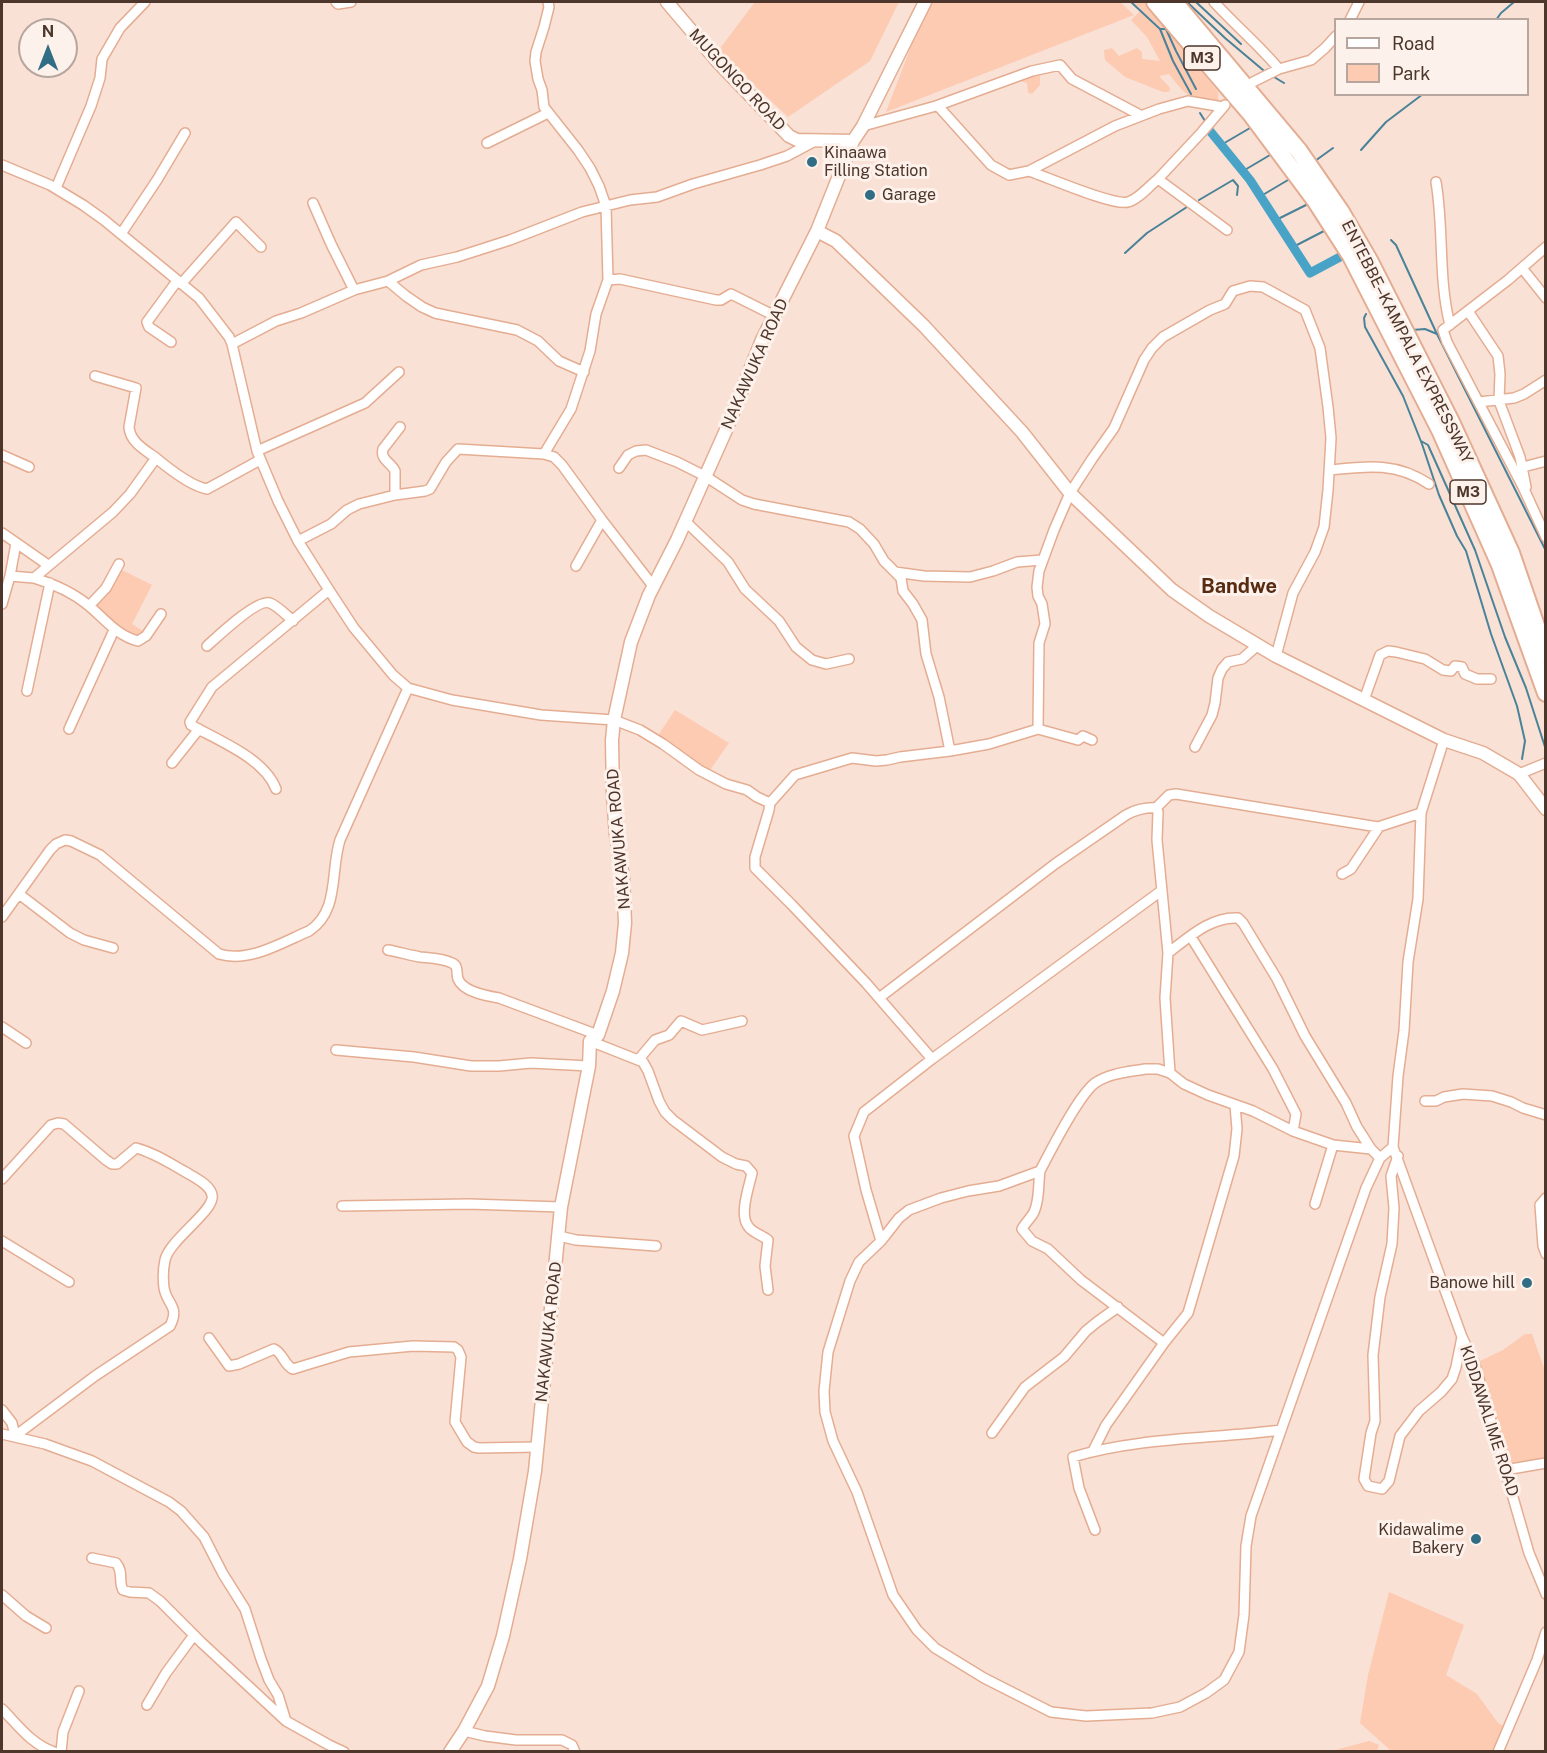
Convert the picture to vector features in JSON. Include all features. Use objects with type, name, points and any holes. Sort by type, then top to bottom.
[{"type":"highway","name":"ENTEBBE–KAMPALA EXPRESSWAY","points":[[1155,2],[1251,114],[1315,200],[1351,256],[1440,430],[1500,565],[1545,693]]},
{"type":"highway","name":"ENTEBBE–KAMPALA EXPRESSWAY","points":[[1174,2],[1299,151],[1341,212],[1406,331],[1451,422],[1506,543],[1545,654]]},
{"type":"main road","name":"MUGONGO ROAD","points":[[667,2],[717,61],[783,131],[797,140],[853,141]]},
{"type":"main road","name":"NAKAWUKA ROAD","points":[[450,1752],[488,1686],[503,1636],[520,1559],[537,1447],[561,1207],[594,1038],[613,992],[622,953],[625,923],[623,877],[616,836],[613,796],[614,720],[631,642],[654,586],[726,430],[762,340],[817,231],[853,141],[863,126],[925,2]]},
{"type":"main road","points":[[817,231],[836,241],[924,326],[1022,432],[1070,493],[1172,590],[1209,616],[1276,656],[1444,740],[1483,753],[1519,774],[1545,809]]},
{"type":"street","points":[[56,189],[91,106],[100,78],[102,58],[120,28],[145,2]]},
{"type":"street","points":[[336,2],[338,4],[351,2]]},
{"type":"street","points":[[544,454],[572,409],[590,351],[596,314],[608,280],[606,206],[599,186],[578,150],[544,107],[542,90],[537,79],[536,52],[549,7],[548,2]]},
{"type":"street","points":[[1214,2],[1231,21],[1261,47],[1279,69]]},
{"type":"street","points":[[1351,18],[1359,2]]},
{"type":"street","points":[[1253,82],[1279,69],[1311,60],[1334,37]]},
{"type":"street","points":[[863,126],[936,106],[1032,71],[1060,65],[1072,79],[1140,115]]},
{"type":"street","points":[[936,106],[991,165],[1009,175],[1029,171],[1140,115],[1188,101],[1224,106],[1158,179],[1133,200],[1121,203],[1029,171]]},
{"type":"street","points":[[487,143],[548,113]]},
{"type":"street","points":[[121,234],[185,134]]},
{"type":"street","points":[[232,344],[276,321],[354,290],[388,281],[421,265],[457,257],[510,240],[582,212],[630,200],[657,197],[787,156],[815,141]]},
{"type":"street","points":[[2,166],[56,189],[83,205],[199,298],[232,344],[259,455],[298,541],[354,628],[393,675],[408,688],[452,700],[495,708],[541,715],[614,720],[640,730],[699,770],[726,784],[747,789],[770,804]]},
{"type":"street","points":[[1158,179],[1227,230]]},
{"type":"street","points":[[1437,182],[1441,251],[1450,325]]},
{"type":"street","points":[[313,203],[354,290]]},
{"type":"street","points":[[171,342],[149,327],[147,322],[179,282],[236,222],[261,247]]},
{"type":"street","points":[[1545,247],[1443,330],[1446,342],[1528,497],[1545,537]]},
{"type":"street","points":[[1522,268],[1545,298]]},
{"type":"street","points":[[608,280],[620,279],[716,300],[734,295],[775,316]]},
{"type":"street","points":[[388,281],[414,302],[435,313],[517,330],[538,341],[559,361],[584,372]]},
{"type":"street","points":[[1038,729],[1039,644],[1045,624],[1037,587],[1042,560],[1070,493],[1114,428],[1144,360],[1152,348],[1163,337],[1225,304],[1233,291],[1250,286],[1263,287],[1305,310],[1315,330],[1320,348],[1331,438],[1324,527],[1315,552],[1293,593],[1276,656]]},
{"type":"street","points":[[1468,311],[1498,356],[1499,401],[1523,467],[1528,497]]},
{"type":"street","points":[[95,376],[136,388],[129,433],[138,444],[171,471],[207,489],[259,455],[365,403],[399,372]]},
{"type":"street","points":[[1479,402],[1499,401],[1524,394],[1545,380]]},
{"type":"street","points":[[394,495],[395,471],[382,454],[383,449],[400,427]]},
{"type":"street","points":[[298,541],[331,524],[347,510],[359,504],[430,489],[446,462],[458,449],[544,454],[554,457],[562,465],[654,586]]},
{"type":"street","points":[[619,468],[628,455],[643,450],[677,462],[705,476],[742,500],[849,522],[860,529],[874,544],[884,561],[902,579],[903,591],[922,620],[926,654],[939,697],[950,751]]},
{"type":"street","points":[[2,455],[30,467]]},
{"type":"street","points":[[34,579],[113,512],[130,494],[156,458]]},
{"type":"street","points":[[1523,467],[1545,461]]},
{"type":"street","points":[[1330,470],[1358,466],[1394,468],[1410,473],[1429,484]]},
{"type":"street","points":[[576,566],[602,520]]},
{"type":"street","points":[[685,521],[728,562],[745,589],[779,621],[796,647],[813,660],[826,664],[849,659]]},
{"type":"street","points":[[2,532],[48,565]]},
{"type":"street","points":[[2,604],[16,543]]},
{"type":"street","points":[[895,572],[924,576],[970,577],[1017,562],[1042,560]]},
{"type":"street","points":[[89,606],[106,588],[119,564]]},
{"type":"street","points":[[10,576],[50,583],[72,593],[114,630],[138,641],[146,636],[161,614]]},
{"type":"street","points":[[27,691],[50,583]]},
{"type":"street","points":[[276,789],[272,779],[252,759],[191,725],[190,722],[212,687],[329,590]]},
{"type":"street","points":[[207,646],[237,619],[264,603],[271,603],[293,621]]},
{"type":"street","points":[[69,729],[114,630]]},
{"type":"street","points":[[1195,747],[1212,715],[1218,678],[1222,669],[1228,662],[1242,659],[1258,645]]},
{"type":"street","points":[[1364,700],[1380,655],[1388,651],[1425,659],[1443,670],[1451,671],[1455,666],[1462,667],[1465,674],[1477,679],[1491,679]]},
{"type":"street","points":[[2,918],[50,850],[65,840],[100,855],[219,954],[237,957],[252,954],[309,931],[317,926],[326,915],[336,876],[336,852],[340,840],[408,688]]},
{"type":"street","points":[[172,763],[199,729]]},
{"type":"street","points":[[932,1059],[879,998],[754,868],[754,857],[770,804],[797,774],[853,758],[876,761],[950,751],[989,744],[1038,729],[1078,740],[1083,736],[1092,740]]},
{"type":"street","points":[[1444,740],[1421,813],[1418,899],[1408,962],[1404,1030],[1398,1076],[1396,1151],[1391,1176],[1394,1208],[1392,1244],[1380,1298],[1373,1355],[1375,1421],[1364,1479],[1368,1486],[1382,1489],[1389,1481],[1400,1436],[1419,1411],[1452,1379],[1462,1337]]},
{"type":"street","points":[[1519,774],[1545,763]]},
{"type":"street","points":[[1156,808],[1169,795],[1176,794],[1379,827],[1421,813]]},
{"type":"street","points":[[879,998],[1055,864],[1117,821],[1131,812],[1156,808]]},
{"type":"street","points":[[1156,808],[1161,891],[1168,953],[1165,998],[1170,1073]]},
{"type":"street","points":[[1342,874],[1351,869],[1379,827]]},
{"type":"street","points":[[881,1241],[866,1190],[854,1136],[864,1112],[932,1059],[1161,891]]},
{"type":"street","points":[[19,894],[77,936],[113,948]]},
{"type":"street","points":[[1168,953],[1212,923],[1222,919],[1238,918],[1276,979],[1305,1036],[1346,1103],[1357,1127],[1371,1149],[1380,1158]]},
{"type":"street","points":[[1191,937],[1273,1069],[1296,1114],[1293,1131]]},
{"type":"street","points":[[388,950],[453,963],[458,980],[470,990],[499,998],[594,1038],[643,1062],[665,1112],[722,1157],[736,1164],[747,1166],[752,1173],[745,1203],[746,1223],[749,1229],[768,1240],[765,1266],[768,1290]]},
{"type":"street","points":[[639,1059],[655,1040],[669,1035],[681,1022],[702,1030],[742,1021]]},
{"type":"street","points":[[2,1027],[26,1043]]},
{"type":"street","points":[[336,1050],[414,1057],[471,1066],[531,1063],[589,1066]]},
{"type":"street","points":[[1164,1343],[1081,1280],[1048,1249],[1032,1241],[1022,1229],[1034,1212],[1040,1171],[1088,1090],[1097,1082],[1112,1075],[1158,1069],[1170,1073],[1184,1084],[1253,1111],[1293,1131],[1333,1145],[1371,1149]]},
{"type":"street","points":[[1425,1101],[1436,1101],[1444,1097],[1463,1094],[1492,1096],[1545,1115]]},
{"type":"street","points":[[1094,1451],[1106,1425],[1188,1313],[1234,1156],[1235,1105]]},
{"type":"street","points":[[2,1179],[51,1125],[58,1123],[64,1124],[112,1164],[117,1164],[136,1148],[156,1154],[199,1181],[212,1193],[213,1199],[208,1208],[175,1242],[166,1255],[164,1289],[172,1303],[175,1316],[170,1326],[95,1376],[15,1436]]},
{"type":"street","points":[[1315,1204],[1333,1145]]},
{"type":"street","points":[[1040,1171],[999,1186],[941,1198],[909,1210],[859,1262],[850,1281],[828,1352],[824,1390],[825,1412],[833,1441],[857,1492],[893,1595],[917,1630],[935,1648],[1020,1697],[1051,1712],[1086,1716],[1152,1713],[1180,1707],[1206,1693],[1224,1680],[1239,1652],[1244,1615],[1246,1546],[1251,1516],[1366,1188],[1380,1158],[1396,1151]]},
{"type":"street","name":"KIDDAWALIME ROAD","points":[[1396,1151],[1462,1337],[1474,1362],[1530,1553],[1545,1594]]},
{"type":"street","points":[[1545,1198],[1540,1205],[1545,1254]]},
{"type":"street","points":[[342,1206],[470,1204],[561,1207]]},
{"type":"street","points":[[559,1236],[576,1240],[656,1246]]},
{"type":"street","points":[[2,1241],[69,1282]]},
{"type":"street","points":[[992,1433],[1025,1387],[1064,1357],[1086,1331],[1118,1307]]},
{"type":"street","points":[[209,1338],[229,1366],[274,1349],[293,1369],[349,1352],[413,1346],[454,1347],[458,1350],[460,1357],[455,1422],[467,1442],[479,1448],[537,1447]]},
{"type":"street","points":[[2,1410],[12,1423],[15,1436]]},
{"type":"street","points":[[1095,1530],[1079,1488],[1072,1457],[1094,1451],[1194,1437],[1281,1430]]},
{"type":"street","points":[[2,1437],[15,1436],[67,1450],[169,1502],[181,1511],[204,1537],[245,1610],[261,1659],[278,1695],[286,1721]]},
{"type":"street","points":[[1505,1470],[1545,1463]]},
{"type":"street","points":[[92,1558],[116,1563],[121,1570],[120,1584],[123,1590],[149,1593],[160,1601],[286,1721],[327,1748],[344,1752]]},
{"type":"street","points":[[2,1595],[26,1616],[46,1628]]},
{"type":"street","points":[[1498,1752],[1537,1660],[1545,1632]]},
{"type":"street","points":[[147,1705],[166,1673],[194,1635]]},
{"type":"street","points":[[61,1752],[63,1732],[79,1691]]},
{"type":"street","points":[[2,1709],[26,1736],[54,1752]]},
{"type":"street","points":[[464,1731],[516,1740],[562,1740],[572,1745],[575,1752]]},
{"type":"green space","points":[[755,2],[899,2],[870,61],[788,117],[718,51]]},
{"type":"green space","points":[[928,2],[1120,2],[1134,15],[886,112]]},
{"type":"green space","points":[[1133,2],[1145,2],[1166,27],[1161,28]]},
{"type":"green space","points":[[1140,11],[1160,29],[1166,29],[1218,92],[1220,103],[1190,96],[1169,74],[1159,76],[1170,88],[1169,92],[1163,92],[1125,77],[1105,60],[1104,50],[1112,48],[1119,56],[1137,48],[1142,52],[1142,59],[1160,61],[1147,37],[1131,20]]},
{"type":"green space","points":[[1040,72],[1040,85],[1032,94],[1028,93],[1027,83],[1018,80]]},
{"type":"green space","points":[[120,569],[152,585],[132,624],[146,633],[138,637],[116,629],[92,606]]},
{"type":"green space","points":[[675,710],[729,743],[708,773],[657,737]]},
{"type":"green space","points":[[1525,1334],[1532,1334],[1545,1371],[1545,1460],[1512,1465],[1494,1417],[1480,1361],[1503,1350]]},
{"type":"green space","points":[[1389,1592],[1464,1625],[1446,1675],[1477,1694],[1498,1723],[1506,1727],[1496,1751],[1390,1750],[1360,1723],[1368,1675]]},
{"type":"green space","points":[[1369,1741],[1379,1745],[1377,1751],[1332,1751]]},
{"type":"waterway","points":[[1131,2],[1160,29],[1166,29],[1196,89]]},
{"type":"waterway","points":[[1187,2],[1263,70]]},
{"type":"waterway","points":[[1196,2],[1241,44]]},
{"type":"waterway","points":[[1497,18],[1514,2]]},
{"type":"waterway","points":[[1160,29],[1173,61],[1191,94]]},
{"type":"waterway","points":[[1274,77],[1284,83]]},
{"type":"waterway","points":[[1361,150],[1386,122],[1420,96]]},
{"type":"waterway","points":[[1200,113],[1205,121]]},
{"type":"waterway","points":[[1221,145],[1250,128]]},
{"type":"waterway","points":[[1210,131],[1250,180],[1310,273],[1340,257]]},
{"type":"waterway","points":[[1315,161],[1333,148]]},
{"type":"waterway","points":[[1243,171],[1270,155]]},
{"type":"waterway","points":[[1199,200],[1233,180],[1238,186],[1237,195]]},
{"type":"waterway","points":[[1261,196],[1288,180]]},
{"type":"waterway","points":[[1125,253],[1147,233],[1190,205]]},
{"type":"waterway","points":[[1276,220],[1306,205]]},
{"type":"waterway","points":[[1293,247],[1324,231]]},
{"type":"waterway","points":[[1391,240],[1396,245],[1436,332],[1546,551]]},
{"type":"waterway","points":[[1366,314],[1365,327],[1403,396],[1439,495],[1466,551],[1491,634],[1517,706],[1525,741],[1522,759]]},
{"type":"waterway","points":[[1412,330],[1425,329],[1437,334]]},
{"type":"waterway","points":[[1421,441],[1428,445],[1475,550],[1505,637],[1526,688],[1546,750]]},
{"type":"place","name":"Kinaawa Filling Station","points":[[812,162]]},
{"type":"place","name":"Garage","points":[[870,195]]},
{"type":"place","name":"Banowe hill","points":[[1527,1283]]},
{"type":"place","name":"Kidawalime Bakery","points":[[1476,1539]]},
{"type":"district","name":"Bandwe","points":[[1239,587]]}]
